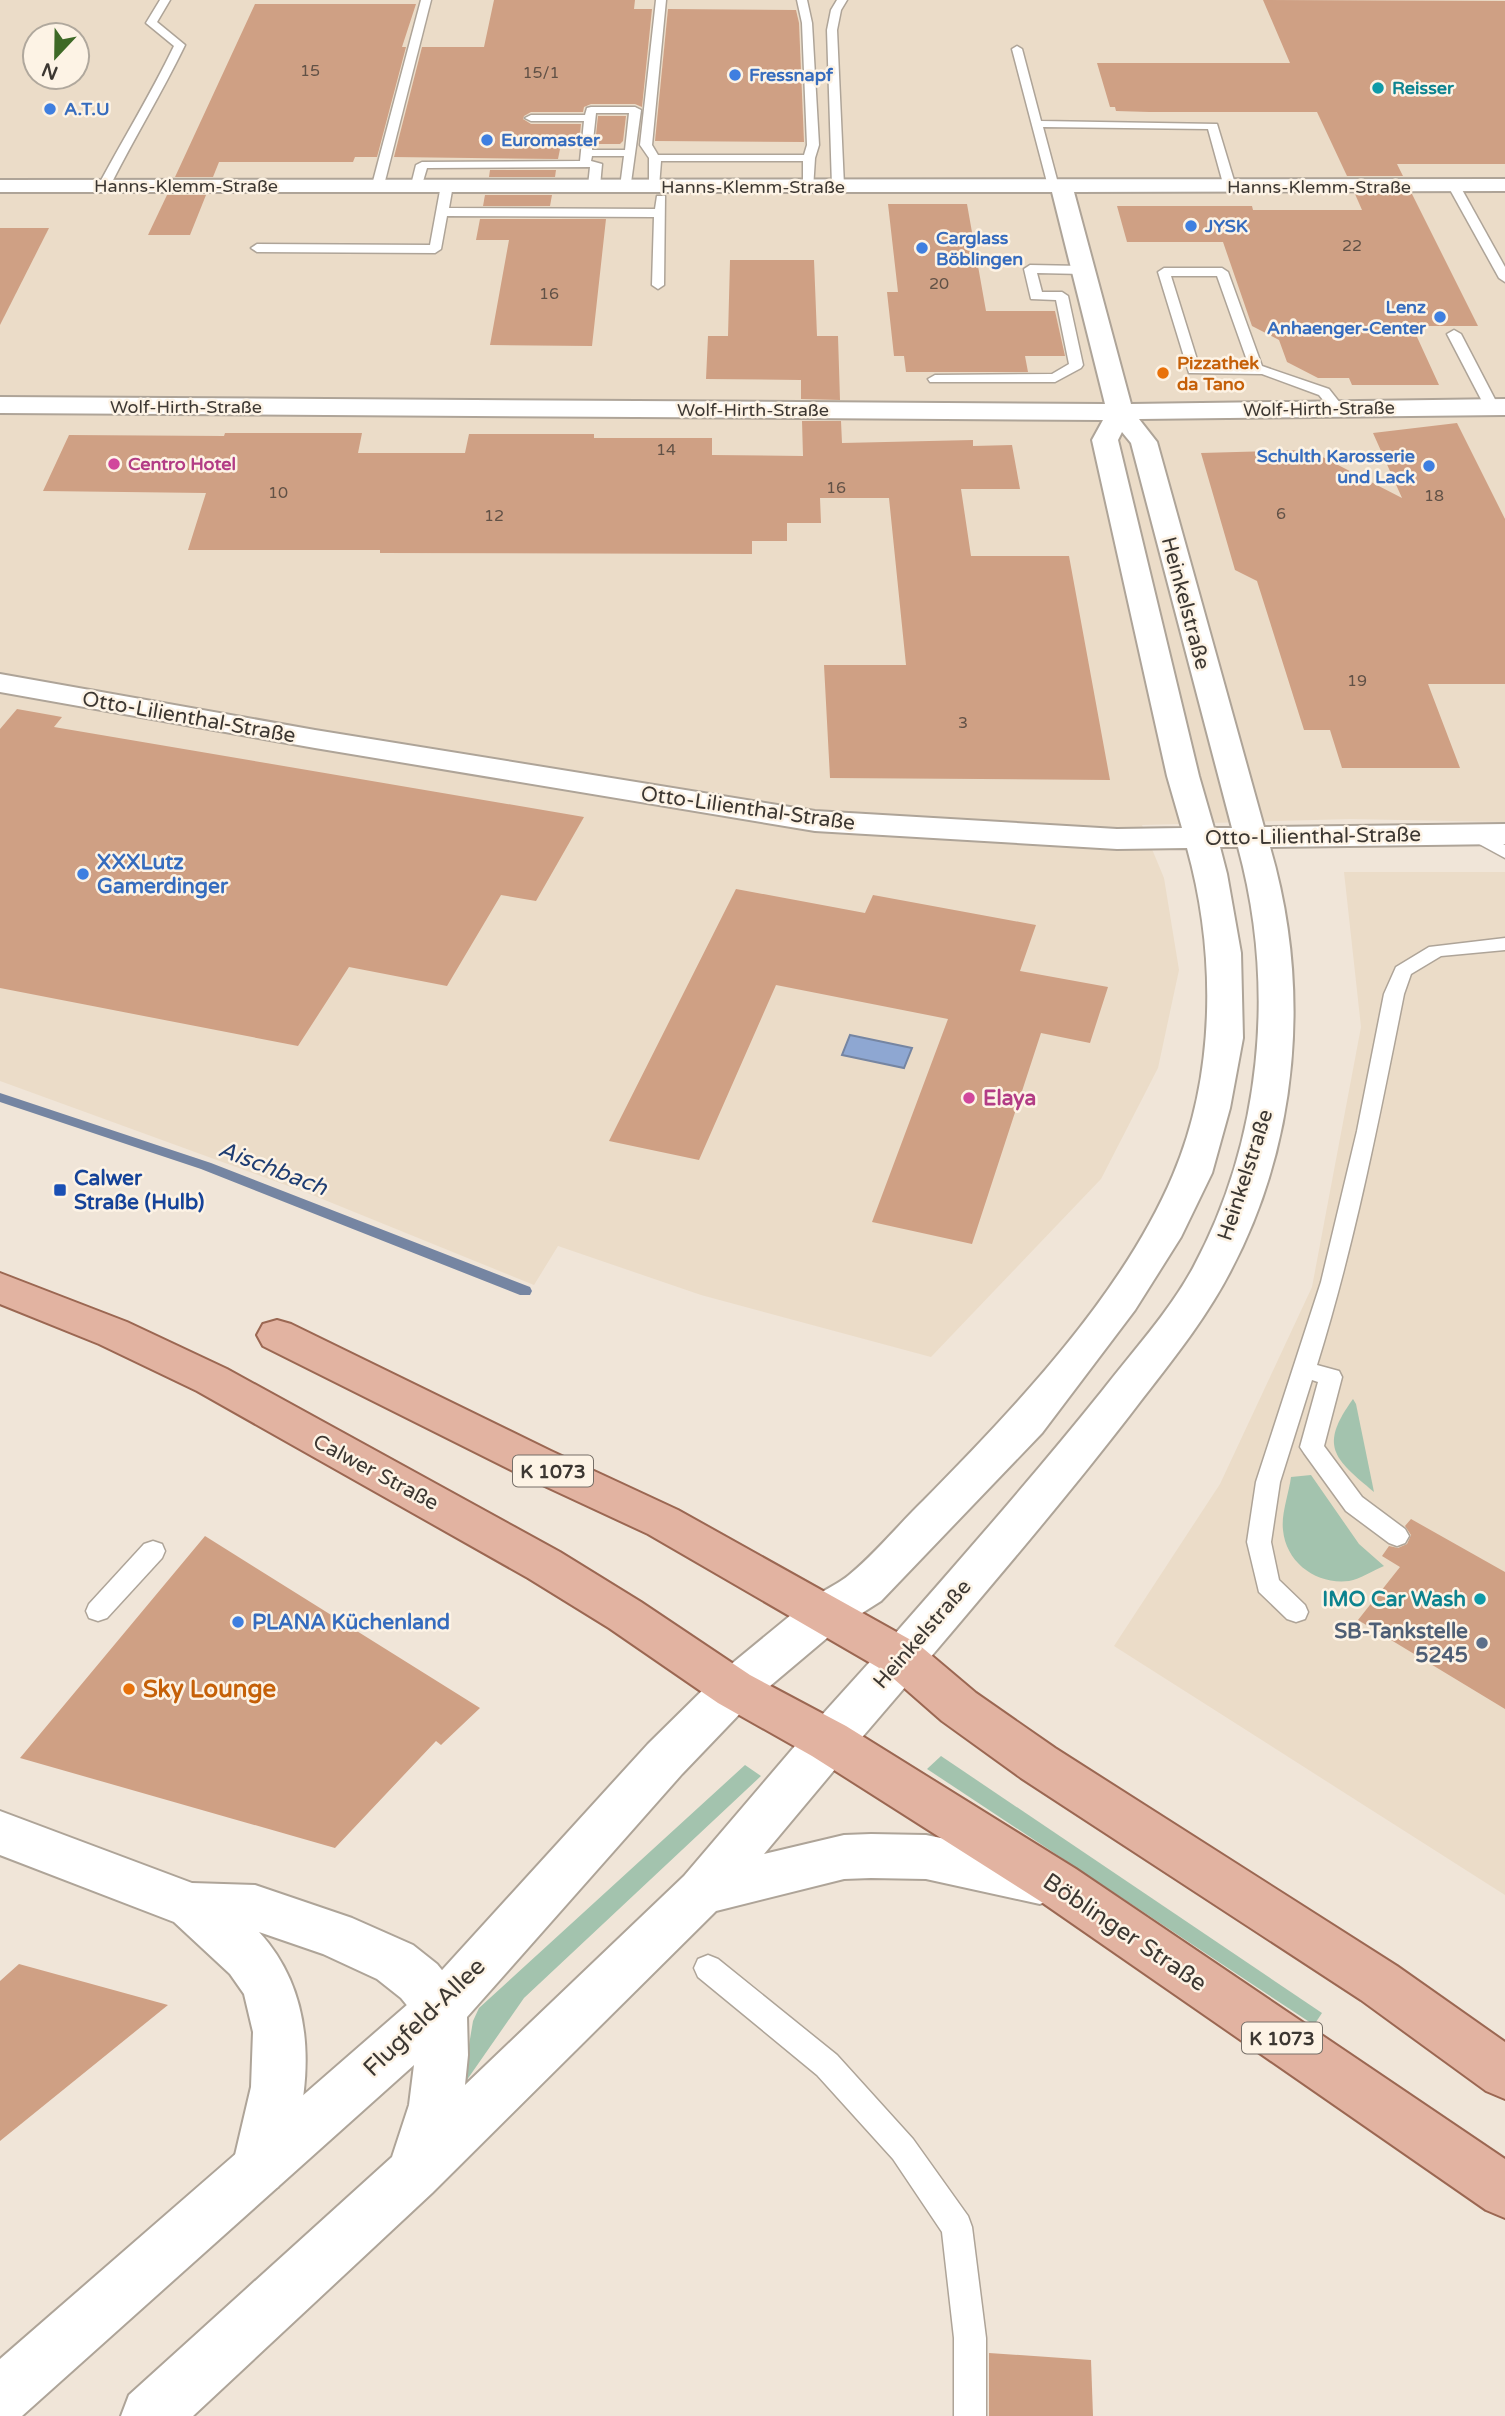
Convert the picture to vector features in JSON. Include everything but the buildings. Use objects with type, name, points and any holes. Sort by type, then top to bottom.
[{"type":"main road","name":"Calwer Straße","points":[[0,1288],[113,1333],[212,1380],[544,1565],[625,1615],[734,1689]]},
{"type":"main road","name":"K 1073","points":[[277,1335],[536,1463],[663,1522],[902,1658],[959,1707],[1038,1763],[1379,1983],[1505,2073]]},
{"type":"main road","name":"Böblinger Straße","points":[[734,1689],[829,1741],[1058,1885],[1505,2191]]},
{"type":"street","name":"Hanns-Klemm-Straße","points":[[0,186],[1505,185]]},
{"type":"street","name":"Heinkelstraße","points":[[829,1741],[1082,1447],[1175,1327],[1218,1256],[1245,1188],[1266,1119],[1278,1045],[1276,956],[1251,836],[1235,786],[1144,442],[1120,412],[1083,270],[1057,187]]},
{"type":"street","name":"Wolf-Hirth-Straße","points":[[0,405],[1120,412],[1499,407]]},
{"type":"street","name":"Heinkelstraße","points":[[824,1614],[865,1588],[1027,1422],[1121,1300],[1162,1237],[1193,1173],[1212,1108],[1225,1038],[1224,953],[1211,874],[1105,440],[1120,412]]},
{"type":"street","name":"Otto-Lilienthal-Straße","points":[[0,683],[315,739],[816,821],[1117,839],[1491,835]]},
{"type":"street","name":"Flugfeld-Allee","points":[[0,2397],[441,2008],[656,1768],[734,1689],[824,1614]]},
{"type":"street","points":[[150,2416],[413,2174],[702,1892],[829,1741]]},
{"type":"street","points":[[0,1833],[191,1906],[255,1908],[334,1935],[395,1962],[419,1981],[441,2008],[442,2055],[436,2105],[413,2174]]},
{"type":"street","points":[[702,1892],[844,1857],[871,1856],[926,1857],[1058,1885]]},
{"type":"street","points":[[191,1906],[248,1957],[265,1983],[278,2017],[280,2047],[277,2096],[270,2133],[259,2168]]},
{"type":"lane","points":[[104,186],[135,126],[154,98],[180,45],[151,23],[165,0]]},
{"type":"lane","points":[[378,185],[426,0]]},
{"type":"lane","points":[[658,285],[661,213],[655,158],[646,145],[661,0]]},
{"type":"lane","points":[[802,0],[806,14],[811,84],[813,145],[809,158],[809,186]]},
{"type":"lane","points":[[838,186],[832,30],[836,10],[842,0]]},
{"type":"lane","points":[[1017,50],[1046,163],[1057,187]]},
{"type":"lane","points":[[585,159],[591,110],[635,110],[626,187]]},
{"type":"lane","points":[[531,118],[590,118]]},
{"type":"lane","points":[[1037,124],[1213,125],[1230,187]]},
{"type":"lane","points":[[418,185],[422,165],[585,159],[630,153]]},
{"type":"lane","points":[[655,158],[809,158]]},
{"type":"lane","points":[[585,159],[596,164],[594,187]]},
{"type":"lane","points":[[257,248],[435,249],[447,186]]},
{"type":"lane","points":[[1454,186],[1505,278]]},
{"type":"lane","points":[[442,212],[661,213]]},
{"type":"lane","points":[[935,379],[1055,378],[1076,365],[1062,296],[1036,296],[1030,269],[1083,270]]},
{"type":"lane","points":[[1257,370],[1222,272],[1164,272],[1194,370],[1257,370],[1324,392],[1337,408]]},
{"type":"lane","points":[[1454,334],[1499,407]]},
{"type":"lane","points":[[1491,835],[1505,853]]},
{"type":"lane","points":[[1296,1612],[1268,1585],[1259,1542],[1268,1482],[1335,1269],[1395,994],[1403,971],[1436,951],[1505,944]]},
{"type":"lane","points":[[1302,1369],[1331,1377],[1312,1447],[1354,1504],[1397,1536]]},
{"type":"lane","points":[[99,1611],[153,1551]]},
{"type":"lane","points":[[708,1968],[827,2065],[904,2149],[957,2227],[970,2337],[970,2416]]},
{"type":"shaded area","points":[[0,0],[1505,0],[1505,822],[1350,819],[1142,825],[1164,878],[1179,970],[1158,1068],[1101,1179],[931,1357],[701,1295],[558,1246],[534,1285],[305,1192],[0,1081]]},
{"type":"shaded area","points":[[1344,872],[1505,872],[1505,1895],[1114,1646],[1220,1484],[1312,1287],[1361,1027]]},
{"type":"green space","points":[[1353,1399],[1374,1492],[1349,1470],[1335,1450],[1336,1429]]},
{"type":"green space","points":[[1311,1475],[1359,1544],[1384,1566],[1353,1580],[1337,1581],[1315,1575],[1297,1562],[1285,1542],[1284,1510],[1291,1477]]},
{"type":"green space","points":[[941,1756],[1322,2013],[1314,2025],[927,1769]]},
{"type":"green space","points":[[745,1765],[761,1776],[524,1998],[462,2087],[473,2021],[479,2008]]},
{"type":"water","points":[[850,1035],[912,1048],[904,1068],[842,1055]]},
{"type":"waterway","name":"Aischbach","points":[[0,1097],[206,1166],[525,1291]]},
{"type":"place","name":"Fressnapf","points":[[735,75]]},
{"type":"place","name":"Reisser","points":[[1378,88]]},
{"type":"place","name":"A.T.U","points":[[50,109]]},
{"type":"place","name":"Euromaster","points":[[487,140]]},
{"type":"place","name":"JYSK","points":[[1191,226]]},
{"type":"place","name":"Carglass Böblingen","points":[[922,248]]},
{"type":"place","name":"Lenz Anhaenger-Center","points":[[1440,317]]},
{"type":"place","name":"Pizzathek da Tano","points":[[1163,373]]},
{"type":"place","name":"Centro Hotel","points":[[114,464]]},
{"type":"place","name":"Schulth Karosserie und Lack","points":[[1429,466]]},
{"type":"place","name":"XXXLutz Gamerdinger","points":[[83,874]]},
{"type":"place","name":"Elaya","points":[[969,1098]]},
{"type":"place","name":"Calwer Straße (Hulb)","points":[[60,1190]]},
{"type":"place","name":"IMO Car Wash","points":[[1480,1599]]},
{"type":"place","name":"PLANA Küchenland","points":[[238,1622]]},
{"type":"place","name":"SB-Tankstelle 5245","points":[[1482,1643]]},
{"type":"place","name":"Sky Lounge","points":[[129,1689]]}]
